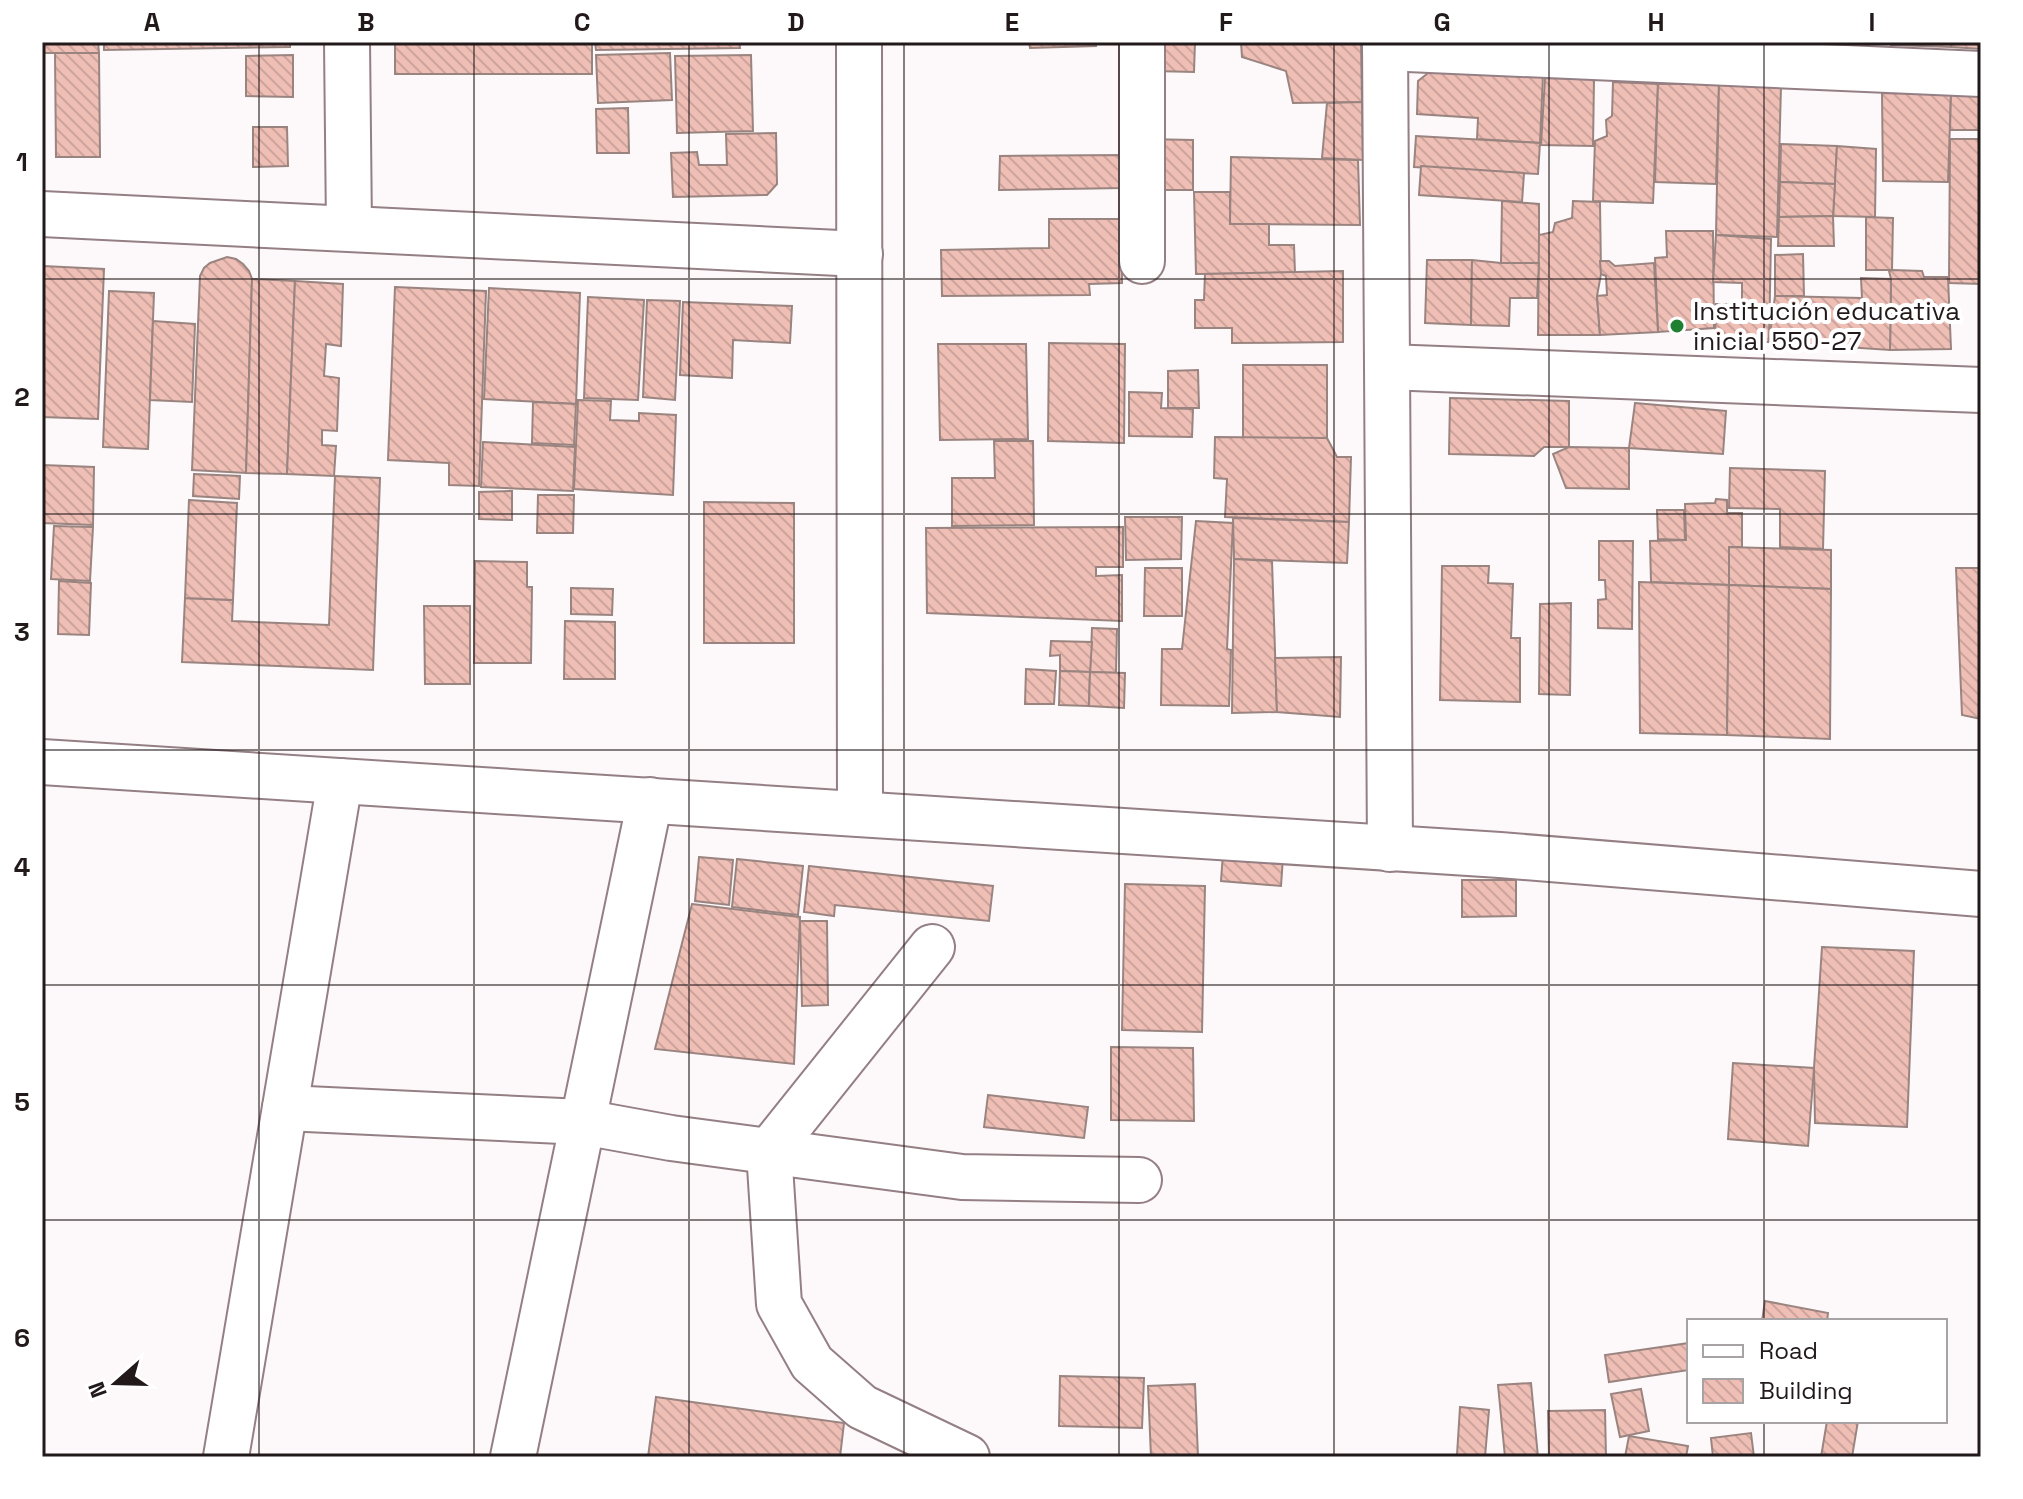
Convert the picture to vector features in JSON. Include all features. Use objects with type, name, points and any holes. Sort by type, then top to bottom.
[{"type":"street","points":[[347,42],[349,228]]},
{"type":"street","points":[[859,42],[860,814]]},
{"type":"street","points":[[1142,42],[1142,261]]},
{"type":"street","points":[[1390,849],[1385,45],[1981,74]]},
{"type":"street","points":[[42,214],[860,254]]},
{"type":"street","points":[[1387,367],[1981,390]]},
{"type":"street","points":[[42,762],[1500,855],[1981,894]]},
{"type":"street","points":[[226,1457],[340,781]]},
{"type":"street","points":[[513,1457],[650,800]]},
{"type":"street","points":[[932,947],[769,1151],[779,1304],[812,1363],[862,1407],[967,1457]]},
{"type":"street","points":[[285,1108],[583,1122],[671,1138],[962,1177],[1139,1180]]},
{"type":"building","points":[[42,42],[98,42],[99,53],[42,53]]},
{"type":"building","points":[[104,42],[290,42],[290,47],[104,50]]},
{"type":"building","points":[[395,42],[592,42],[592,74],[395,74]]},
{"type":"building","points":[[595,42],[739,42],[740,48],[596,50]]},
{"type":"building","points":[[1029,42],[1095,42],[1096,46],[1030,48]]},
{"type":"building","points":[[1154,42],[1195,42],[1194,72],[1154,71]]},
{"type":"building","points":[[1241,42],[1361,42],[1362,102],[1293,103],[1286,71],[1242,57]]},
{"type":"building","points":[[1891,42],[1952,42],[1951,47],[1891,45]]},
{"type":"building","points":[[1952,42],[1981,42],[1981,49],[1951,47]]},
{"type":"building","points":[[55,53],[99,53],[100,157],[56,157]]},
{"type":"building","points":[[670,53],[672,100],[598,103],[596,55]]},
{"type":"building","points":[[293,55],[293,97],[246,96],[246,56]]},
{"type":"building","points":[[751,55],[753,131],[677,133],[675,56]]},
{"type":"building","points":[[1432,70],[1543,75],[1540,143],[1477,139],[1478,118],[1417,114],[1418,81]]},
{"type":"building","points":[[1545,78],[1594,79],[1593,146],[1541,145]]},
{"type":"building","points":[[1613,82],[1658,84],[1653,203],[1593,201],[1595,141],[1607,136],[1606,120],[1612,116]]},
{"type":"building","points":[[1658,84],[1719,84],[1716,184],[1655,182]]},
{"type":"building","points":[[1719,84],[1781,86],[1777,237],[1716,235]]},
{"type":"building","points":[[1882,93],[1951,94],[1948,182],[1883,181]]},
{"type":"building","points":[[1951,94],[1981,95],[1981,130],[1950,130]]},
{"type":"building","points":[[1362,102],[1363,160],[1322,158],[1327,103]]},
{"type":"building","points":[[628,108],[629,153],[597,153],[596,109]]},
{"type":"building","points":[[253,127],[287,127],[288,166],[253,167]]},
{"type":"building","points":[[776,133],[777,184],[767,195],[673,197],[671,153],[697,152],[699,165],[727,165],[726,134]]},
{"type":"building","points":[[1416,136],[1540,143],[1538,174],[1414,167]]},
{"type":"building","points":[[1145,139],[1193,140],[1193,190],[1145,190]]},
{"type":"building","points":[[1950,139],[1981,139],[1981,284],[1949,283]]},
{"type":"building","points":[[1781,144],[1837,146],[1835,184],[1780,182]]},
{"type":"building","points":[[1837,146],[1876,149],[1875,217],[1833,216]]},
{"type":"building","points":[[1123,155],[1123,188],[999,190],[1000,156]]},
{"type":"building","points":[[1231,157],[1358,160],[1360,225],[1230,224]]},
{"type":"building","points":[[1421,166],[1524,173],[1522,202],[1419,195]]},
{"type":"building","points":[[1780,182],[1835,184],[1833,216],[1779,217]]},
{"type":"building","points":[[1194,192],[1230,192],[1230,224],[1269,224],[1269,245],[1294,245],[1295,273],[1196,274]]},
{"type":"building","points":[[1502,201],[1539,204],[1539,263],[1501,263]]},
{"type":"building","points":[[1573,201],[1600,202],[1601,274],[1597,296],[1600,335],[1538,335],[1539,235],[1553,232],[1555,223],[1572,218]]},
{"type":"building","points":[[1833,216],[1834,246],[1778,246],[1779,217]]},
{"type":"building","points":[[1866,217],[1893,218],[1892,270],[1866,270]]},
{"type":"building","points":[[1049,219],[1121,219],[1122,283],[1089,284],[1090,295],[942,296],[941,250],[1049,248]]},
{"type":"building","points":[[1666,231],[1713,231],[1714,328],[1658,332],[1655,258],[1667,257]]},
{"type":"building","points":[[1716,235],[1771,239],[1769,342],[1715,342],[1716,304],[1742,305],[1742,283],[1713,282]]},
{"type":"building","points":[[1803,254],[1804,296],[1775,296],[1775,255]]},
{"type":"building","points":[[227,257],[243,264],[252,279],[246,473],[192,470],[200,276],[210,263]]},
{"type":"building","points":[[1427,260],[1472,260],[1471,325],[1425,323]]},
{"type":"building","points":[[1472,260],[1539,263],[1537,298],[1510,298],[1509,326],[1471,325]]},
{"type":"building","points":[[1600,261],[1609,261],[1615,266],[1654,263],[1658,332],[1600,335],[1597,296],[1607,295],[1606,276],[1601,274]]},
{"type":"building","points":[[43,266],[104,269],[98,419],[42,417]]},
{"type":"building","points":[[1343,271],[1343,342],[1232,343],[1232,328],[1195,328],[1195,300],[1204,300],[1205,274]]},
{"type":"building","points":[[1889,271],[1922,271],[1924,277],[1948,277],[1951,349],[1890,350]]},
{"type":"building","points":[[1861,278],[1891,279],[1890,350],[1769,342],[1775,296],[1862,298]]},
{"type":"building","points":[[252,279],[295,281],[287,474],[246,473]]},
{"type":"building","points":[[295,281],[343,284],[341,346],[326,344],[324,376],[339,378],[337,431],[322,430],[322,445],[336,446],[334,476],[287,474]]},
{"type":"building","points":[[395,287],[486,291],[479,486],[449,485],[449,463],[388,460]]},
{"type":"building","points":[[489,288],[580,293],[576,404],[484,399]]},
{"type":"building","points":[[109,291],[154,293],[148,449],[103,447]]},
{"type":"building","points":[[588,297],[644,300],[638,400],[584,398]]},
{"type":"building","points":[[647,300],[680,301],[675,400],[643,397]]},
{"type":"building","points":[[683,302],[792,306],[790,343],[733,340],[732,378],[680,375]]},
{"type":"building","points":[[153,321],[195,324],[192,402],[150,400]]},
{"type":"building","points":[[1049,343],[1125,344],[1124,443],[1048,441]]},
{"type":"building","points":[[938,344],[1026,344],[1028,439],[940,440]]},
{"type":"building","points":[[1243,365],[1327,365],[1327,438],[1243,439]]},
{"type":"building","points":[[1198,370],[1199,408],[1168,408],[1168,371]]},
{"type":"building","points":[[1129,392],[1162,393],[1161,408],[1193,409],[1192,437],[1129,436]]},
{"type":"building","points":[[1450,398],[1569,401],[1569,447],[1544,447],[1534,456],[1449,454]]},
{"type":"building","points":[[578,400],[611,401],[610,420],[639,421],[639,413],[676,415],[673,495],[574,489]]},
{"type":"building","points":[[533,402],[576,404],[574,445],[532,443]]},
{"type":"building","points":[[1635,403],[1726,411],[1723,454],[1629,448]]},
{"type":"building","points":[[1215,437],[1327,438],[1337,457],[1351,457],[1349,522],[1225,517],[1227,479],[1214,478]]},
{"type":"building","points":[[994,441],[1033,441],[1034,525],[952,526],[952,478],[995,478]]},
{"type":"building","points":[[483,442],[575,447],[573,491],[481,487]]},
{"type":"building","points":[[1569,447],[1629,448],[1629,489],[1566,488],[1553,454]]},
{"type":"building","points":[[42,465],[94,467],[93,525],[42,523]]},
{"type":"building","points":[[1730,468],[1825,471],[1823,549],[1780,547],[1780,509],[1729,508]]},
{"type":"building","points":[[194,474],[240,476],[239,499],[193,496]]},
{"type":"building","points":[[335,476],[380,478],[373,670],[182,662],[185,598],[233,600],[232,621],[329,625]]},
{"type":"building","points":[[512,491],[512,520],[479,519],[479,492]]},
{"type":"building","points":[[538,495],[574,495],[573,533],[537,533]]},
{"type":"building","points":[[1716,499],[1727,500],[1727,513],[1742,513],[1742,547],[1729,547],[1729,585],[1651,582],[1650,541],[1686,540],[1685,504],[1715,503]]},
{"type":"building","points":[[189,500],[237,503],[233,600],[185,598]]},
{"type":"building","points":[[704,502],[794,503],[794,643],[704,643]]},
{"type":"building","points":[[1657,510],[1684,510],[1685,540],[1658,539]]},
{"type":"building","points":[[1125,517],[1182,517],[1181,559],[1126,560]]},
{"type":"building","points":[[1233,518],[1349,522],[1347,563],[1234,559]]},
{"type":"building","points":[[1196,521],[1233,523],[1227,649],[1231,650],[1229,706],[1161,705],[1162,649],[1182,649]]},
{"type":"building","points":[[54,526],[93,527],[90,581],[51,579]]},
{"type":"building","points":[[1123,527],[1123,567],[1096,567],[1096,576],[1122,575],[1122,621],[927,613],[926,528]]},
{"type":"building","points":[[1599,541],[1633,541],[1632,629],[1598,628],[1598,600],[1606,599],[1605,580],[1599,580]]},
{"type":"building","points":[[1729,547],[1831,550],[1831,589],[1729,585]]},
{"type":"building","points":[[1234,559],[1272,561],[1277,712],[1232,713]]},
{"type":"building","points":[[475,561],[527,562],[527,587],[532,587],[531,663],[474,663]]},
{"type":"building","points":[[1442,566],[1489,566],[1488,583],[1513,584],[1511,638],[1520,638],[1520,702],[1440,700]]},
{"type":"building","points":[[1145,568],[1182,568],[1182,616],[1144,616]]},
{"type":"building","points":[[1956,568],[1981,568],[1981,719],[1962,715]]},
{"type":"building","points":[[59,581],[91,583],[89,635],[58,634]]},
{"type":"building","points":[[1639,582],[1729,585],[1727,735],[1640,733]]},
{"type":"building","points":[[1729,585],[1831,589],[1830,739],[1727,735]]},
{"type":"building","points":[[571,588],[613,589],[612,615],[571,614]]},
{"type":"building","points":[[1571,603],[1570,695],[1539,694],[1540,604]]},
{"type":"building","points":[[424,606],[470,606],[470,684],[425,684]]},
{"type":"building","points":[[565,621],[615,622],[615,679],[564,679]]},
{"type":"building","points":[[1092,628],[1117,629],[1116,673],[1090,672]]},
{"type":"building","points":[[1051,641],[1092,642],[1090,672],[1060,671],[1060,655],[1050,656]]},
{"type":"building","points":[[1341,657],[1340,717],[1277,712],[1275,658]]},
{"type":"building","points":[[1026,669],[1056,671],[1054,704],[1025,704]]},
{"type":"building","points":[[1060,671],[1090,672],[1089,706],[1059,705]]},
{"type":"building","points":[[1090,672],[1125,673],[1124,708],[1089,706]]},
{"type":"building","points":[[1223,853],[1283,857],[1281,886],[1221,881]]},
{"type":"building","points":[[699,857],[733,860],[729,905],[695,901]]},
{"type":"building","points":[[737,859],[803,866],[798,915],[732,907]]},
{"type":"building","points":[[809,866],[993,886],[989,921],[835,905],[834,916],[804,912]]},
{"type":"building","points":[[1462,880],[1516,880],[1516,916],[1462,917]]},
{"type":"building","points":[[1125,884],[1205,886],[1202,1032],[1122,1030]]},
{"type":"building","points":[[692,904],[800,917],[794,1064],[655,1049]]},
{"type":"building","points":[[800,921],[827,921],[828,1005],[802,1006]]},
{"type":"building","points":[[1822,947],[1914,951],[1907,1127],[1815,1123],[1814,1068]]},
{"type":"building","points":[[1111,1047],[1193,1048],[1194,1121],[1111,1120]]},
{"type":"building","points":[[1733,1063],[1814,1068],[1808,1146],[1728,1139]]},
{"type":"building","points":[[988,1095],[1088,1107],[1084,1138],[984,1127]]},
{"type":"building","points":[[1765,1301],[1828,1313],[1827,1319],[1762,1319]]},
{"type":"building","points":[[1687,1343],[1687,1370],[1609,1382],[1605,1355]]},
{"type":"building","points":[[1060,1376],[1144,1378],[1142,1428],[1059,1426]]},
{"type":"building","points":[[1531,1383],[1538,1457],[1505,1457],[1498,1385]]},
{"type":"building","points":[[1195,1384],[1198,1457],[1151,1457],[1148,1386]]},
{"type":"building","points":[[1641,1389],[1649,1431],[1620,1437],[1611,1394]]},
{"type":"building","points":[[656,1397],[844,1423],[840,1457],[648,1457]]},
{"type":"building","points":[[1460,1407],[1489,1410],[1485,1457],[1457,1455]]},
{"type":"building","points":[[1605,1410],[1606,1457],[1549,1457],[1548,1411]]},
{"type":"building","points":[[1827,1423],[1858,1423],[1852,1457],[1821,1457]]},
{"type":"building","points":[[1751,1433],[1754,1457],[1713,1457],[1711,1438]]},
{"type":"building","points":[[1629,1436],[1688,1446],[1686,1457],[1625,1457]]},
{"type":"place","name":"Institución educativa inicial 550-27","points":[[1677,326]]}]
